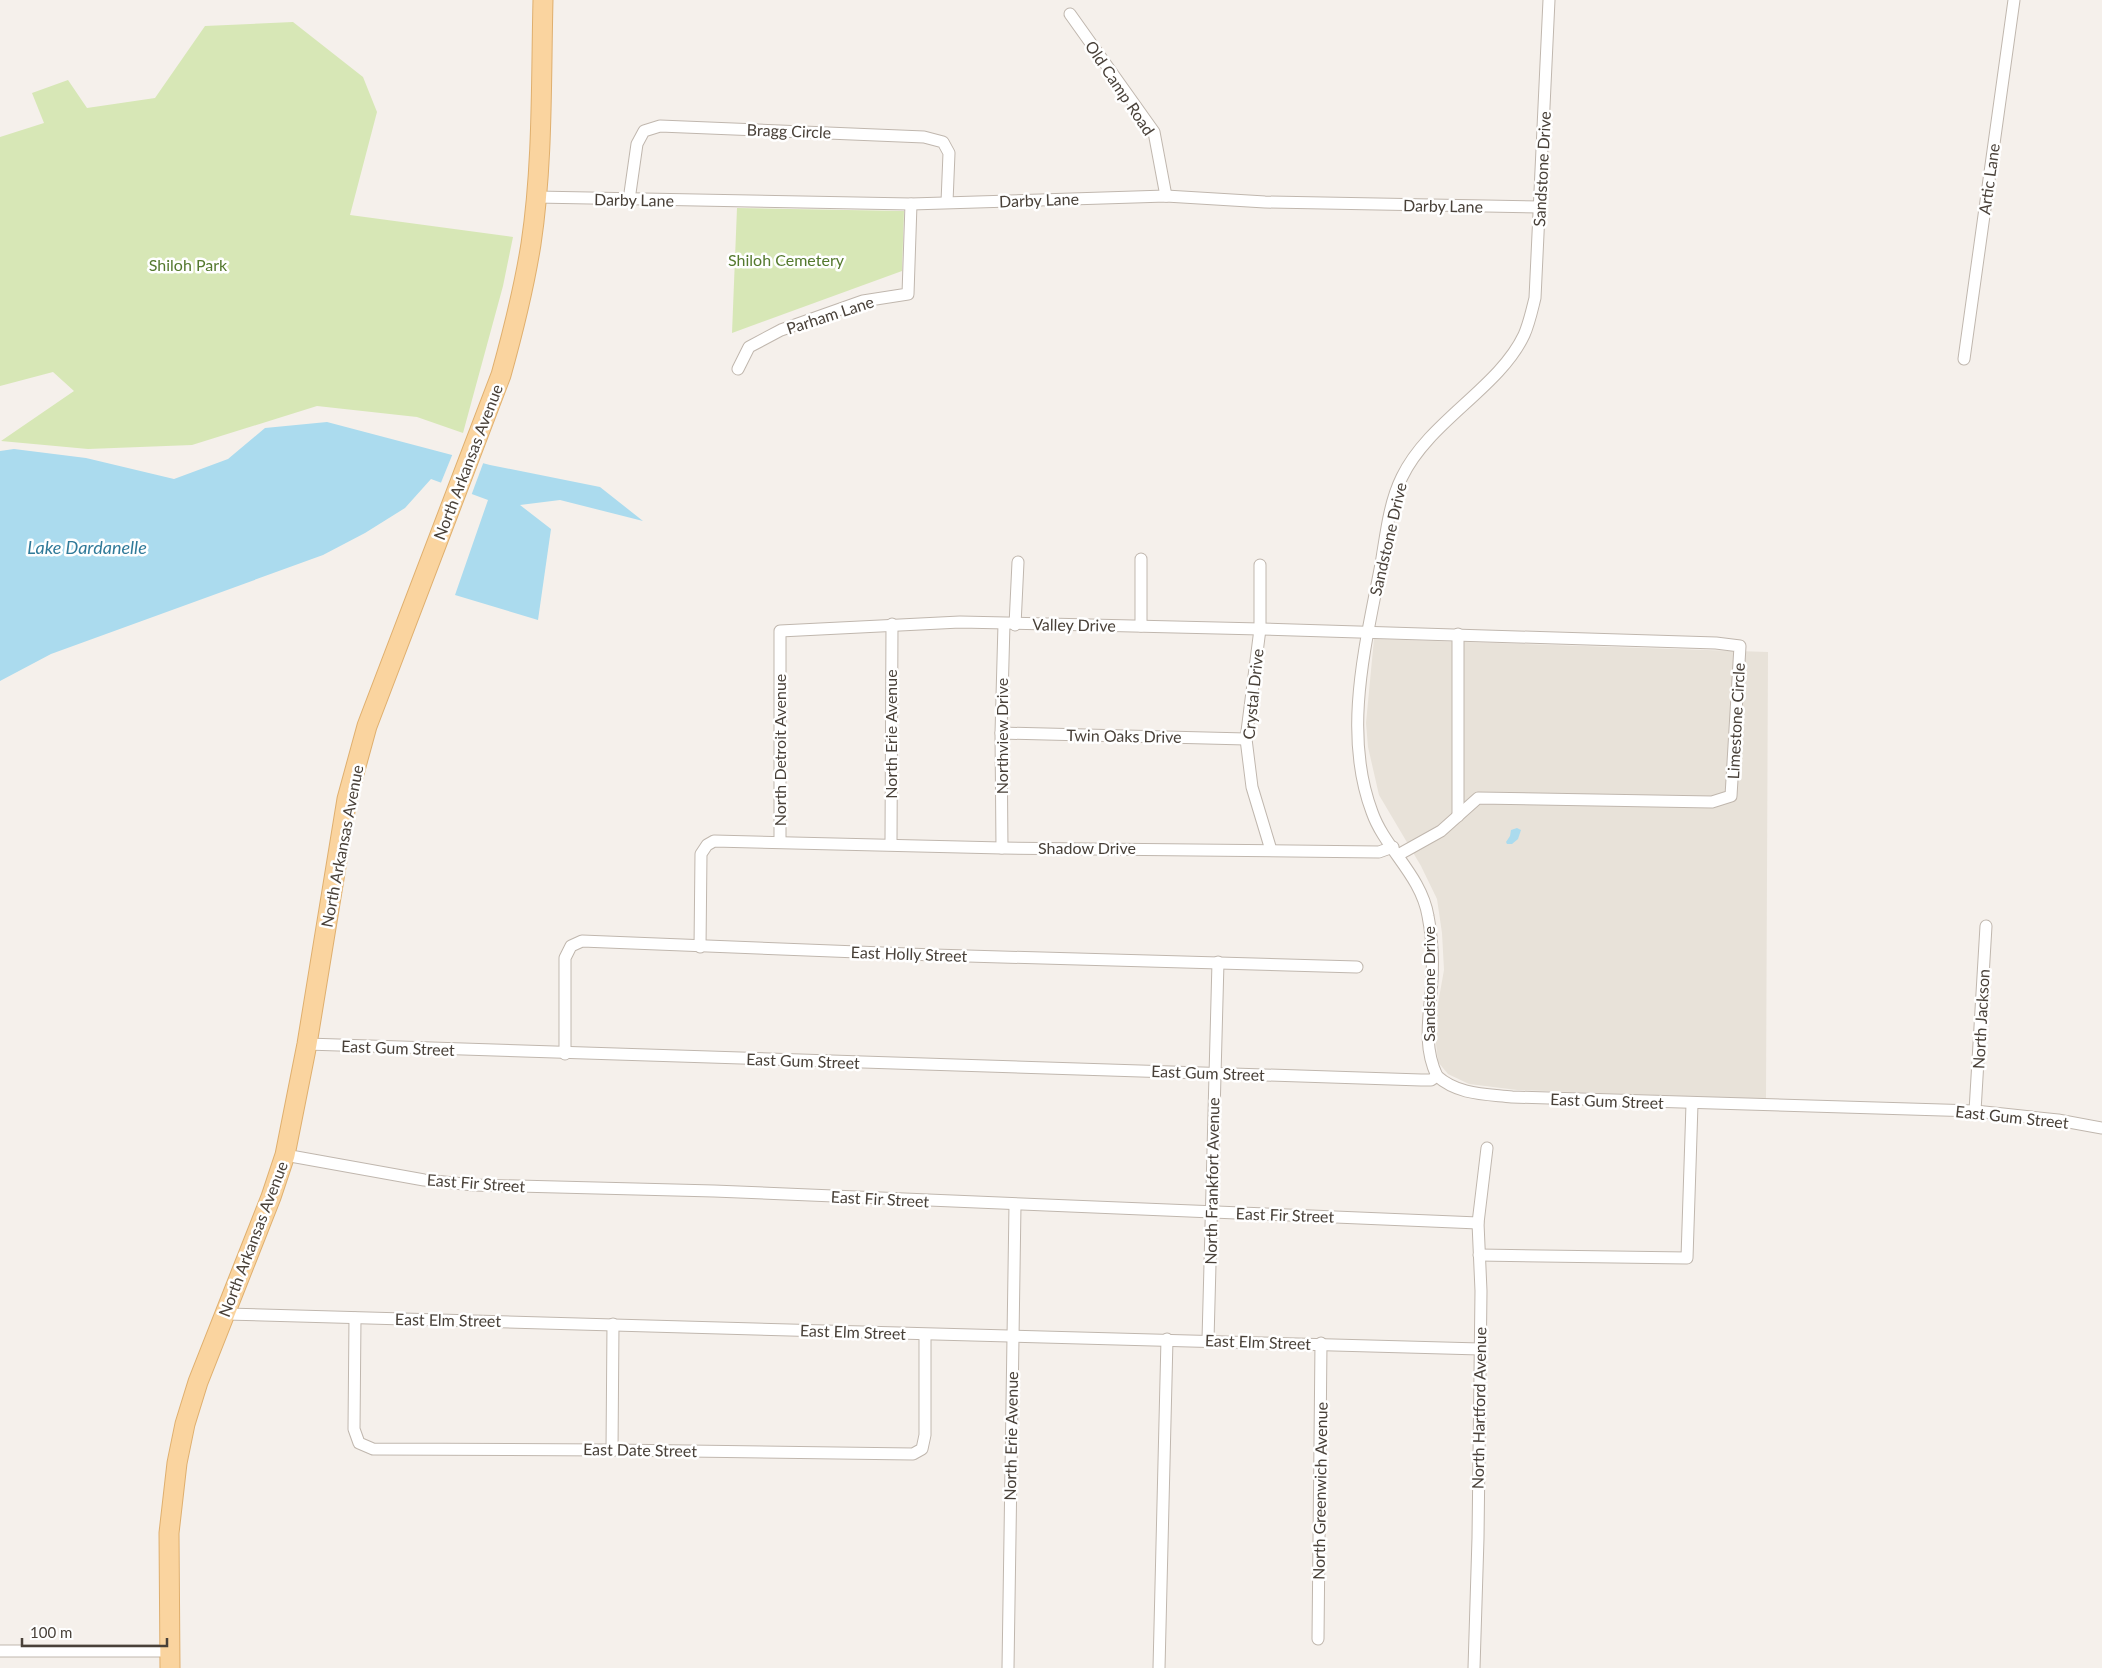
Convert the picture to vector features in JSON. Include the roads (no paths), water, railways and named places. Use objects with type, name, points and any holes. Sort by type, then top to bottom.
[{"type":"main road","name":"North Arkansas Avenue","points":[[170,1660],[169,1533],[177,1463],[185,1424],[198,1382],[226,1314],[285,1155],[308,1044],[347,799],[367,726],[502,375],[515,323],[531,244],[536,197],[543,0]]},
{"type":"street","name":"Sandstone Drive","points":[[1437,1076],[1431,1064],[1427,1026],[1432,980],[1429,917],[1424,900],[1372,815],[1359,769],[1358,717],[1368,632],[1391,510],[1401,478],[1420,448],[1506,363],[1524,335],[1535,298],[1541,207],[1549,0]]},
{"type":"street","name":"Artic Lane","points":[[1964,359],[2014,0]]},
{"type":"street","name":"Old Camp Road","points":[[1070,14],[1154,132],[1166,196]]},
{"type":"street","name":"Bragg Circle","points":[[629,200],[637,144],[644,131],[660,126],[924,137],[944,142],[949,154],[947,202]]},
{"type":"street","name":"Darby Lane","points":[[536,197],[911,204],[1166,196],[1265,202],[1541,207]]},
{"type":"street","name":"Parham Lane","points":[[738,369],[750,347],[781,330],[863,301],[908,294],[911,204]]},
{"type":"street","points":[[1141,559],[1141,626]]},
{"type":"street","name":"Northview Drive","points":[[1002,848],[1001,733],[1010,624],[1018,562]]},
{"type":"street","name":"Crystal Drive","points":[[1260,566],[1260,628],[1246,739],[1252,787],[1271,850]]},
{"type":"street","name":"Valley Drive","points":[[780,631],[960,622],[1368,632]]},
{"type":"street","name":"North Erie Avenue","points":[[891,844],[892,624]]},
{"type":"street","name":"North Detroit Avenue","points":[[700,947],[701,854],[707,845],[714,841],[780,841],[780,631]]},
{"type":"street","name":"Limestone Circle","points":[[1368,632],[1716,643],[1740,646],[1731,796],[1712,802],[1478,798],[1441,831],[1395,851]]},
{"type":"street","points":[[1458,634],[1458,816]]},
{"type":"street","name":"Twin Oaks Drive","points":[[1001,733],[1246,739]]},
{"type":"street","name":"Shadow Drive","points":[[780,841],[1002,848],[1395,851]]},
{"type":"street","name":"North Jackson","points":[[1975,1111],[1986,926]]},
{"type":"street","name":"East Holly Street","points":[[565,1054],[565,958],[571,946],[582,941],[1044,959],[1357,967]]},
{"type":"street","name":"North Frankfort Avenue","points":[[1208,1340],[1218,962]]},
{"type":"street","name":"East Gum Street","points":[[308,1044],[565,1054],[1421,1080],[1430,1080],[1437,1076],[1445,1084],[1467,1092],[1512,1097],[1692,1104],[1975,1111],[2058,1120],[2102,1128]]},
{"type":"street","points":[[1479,1255],[1687,1258],[1692,1104]]},
{"type":"street","name":"North Hartford Avenue","points":[[1474,1668],[1482,1291],[1478,1223],[1487,1148]]},
{"type":"street","name":"East Fir Street","points":[[285,1155],[424,1180],[474,1186],[714,1191],[1478,1223]]},
{"type":"street","name":"North Erie Avenue","points":[[1008,1668],[1015,1205]]},
{"type":"street","name":"East Elm Street","points":[[226,1314],[613,1324],[925,1335],[1321,1343],[1480,1349]]},
{"type":"street","name":"East Date Street","points":[[355,1318],[354,1429],[358,1442],[373,1449],[913,1454],[922,1449],[925,1435],[925,1335]]},
{"type":"street","points":[[612,1450],[613,1324]]},
{"type":"street","points":[[1159,1668],[1167,1339]]},
{"type":"street","name":"North Greenwich Avenue","points":[[1318,1638],[1321,1343]]},
{"type":"street","points":[[0,1650],[170,1660]]},
{"type":"water","name":"Lake Dardanelle","points":[[327,422],[490,465],[600,487],[643,521],[560,500],[520,505],[551,529],[538,620],[455,595],[488,500],[431,479],[405,508],[365,533],[323,555],[51,654],[0,681],[0,451],[14,449],[86,458],[174,479],[228,459],[265,428]]},
{"type":"water","points":[[1517,828],[1521,830],[1518,839],[1512,844],[1507,844],[1506,842],[1511,830]]},
{"type":"park label","name":"Shiloh Cemetery","points":[[786,260]]},
{"type":"park label","name":"Shiloh Park","points":[[188,265]]}]
